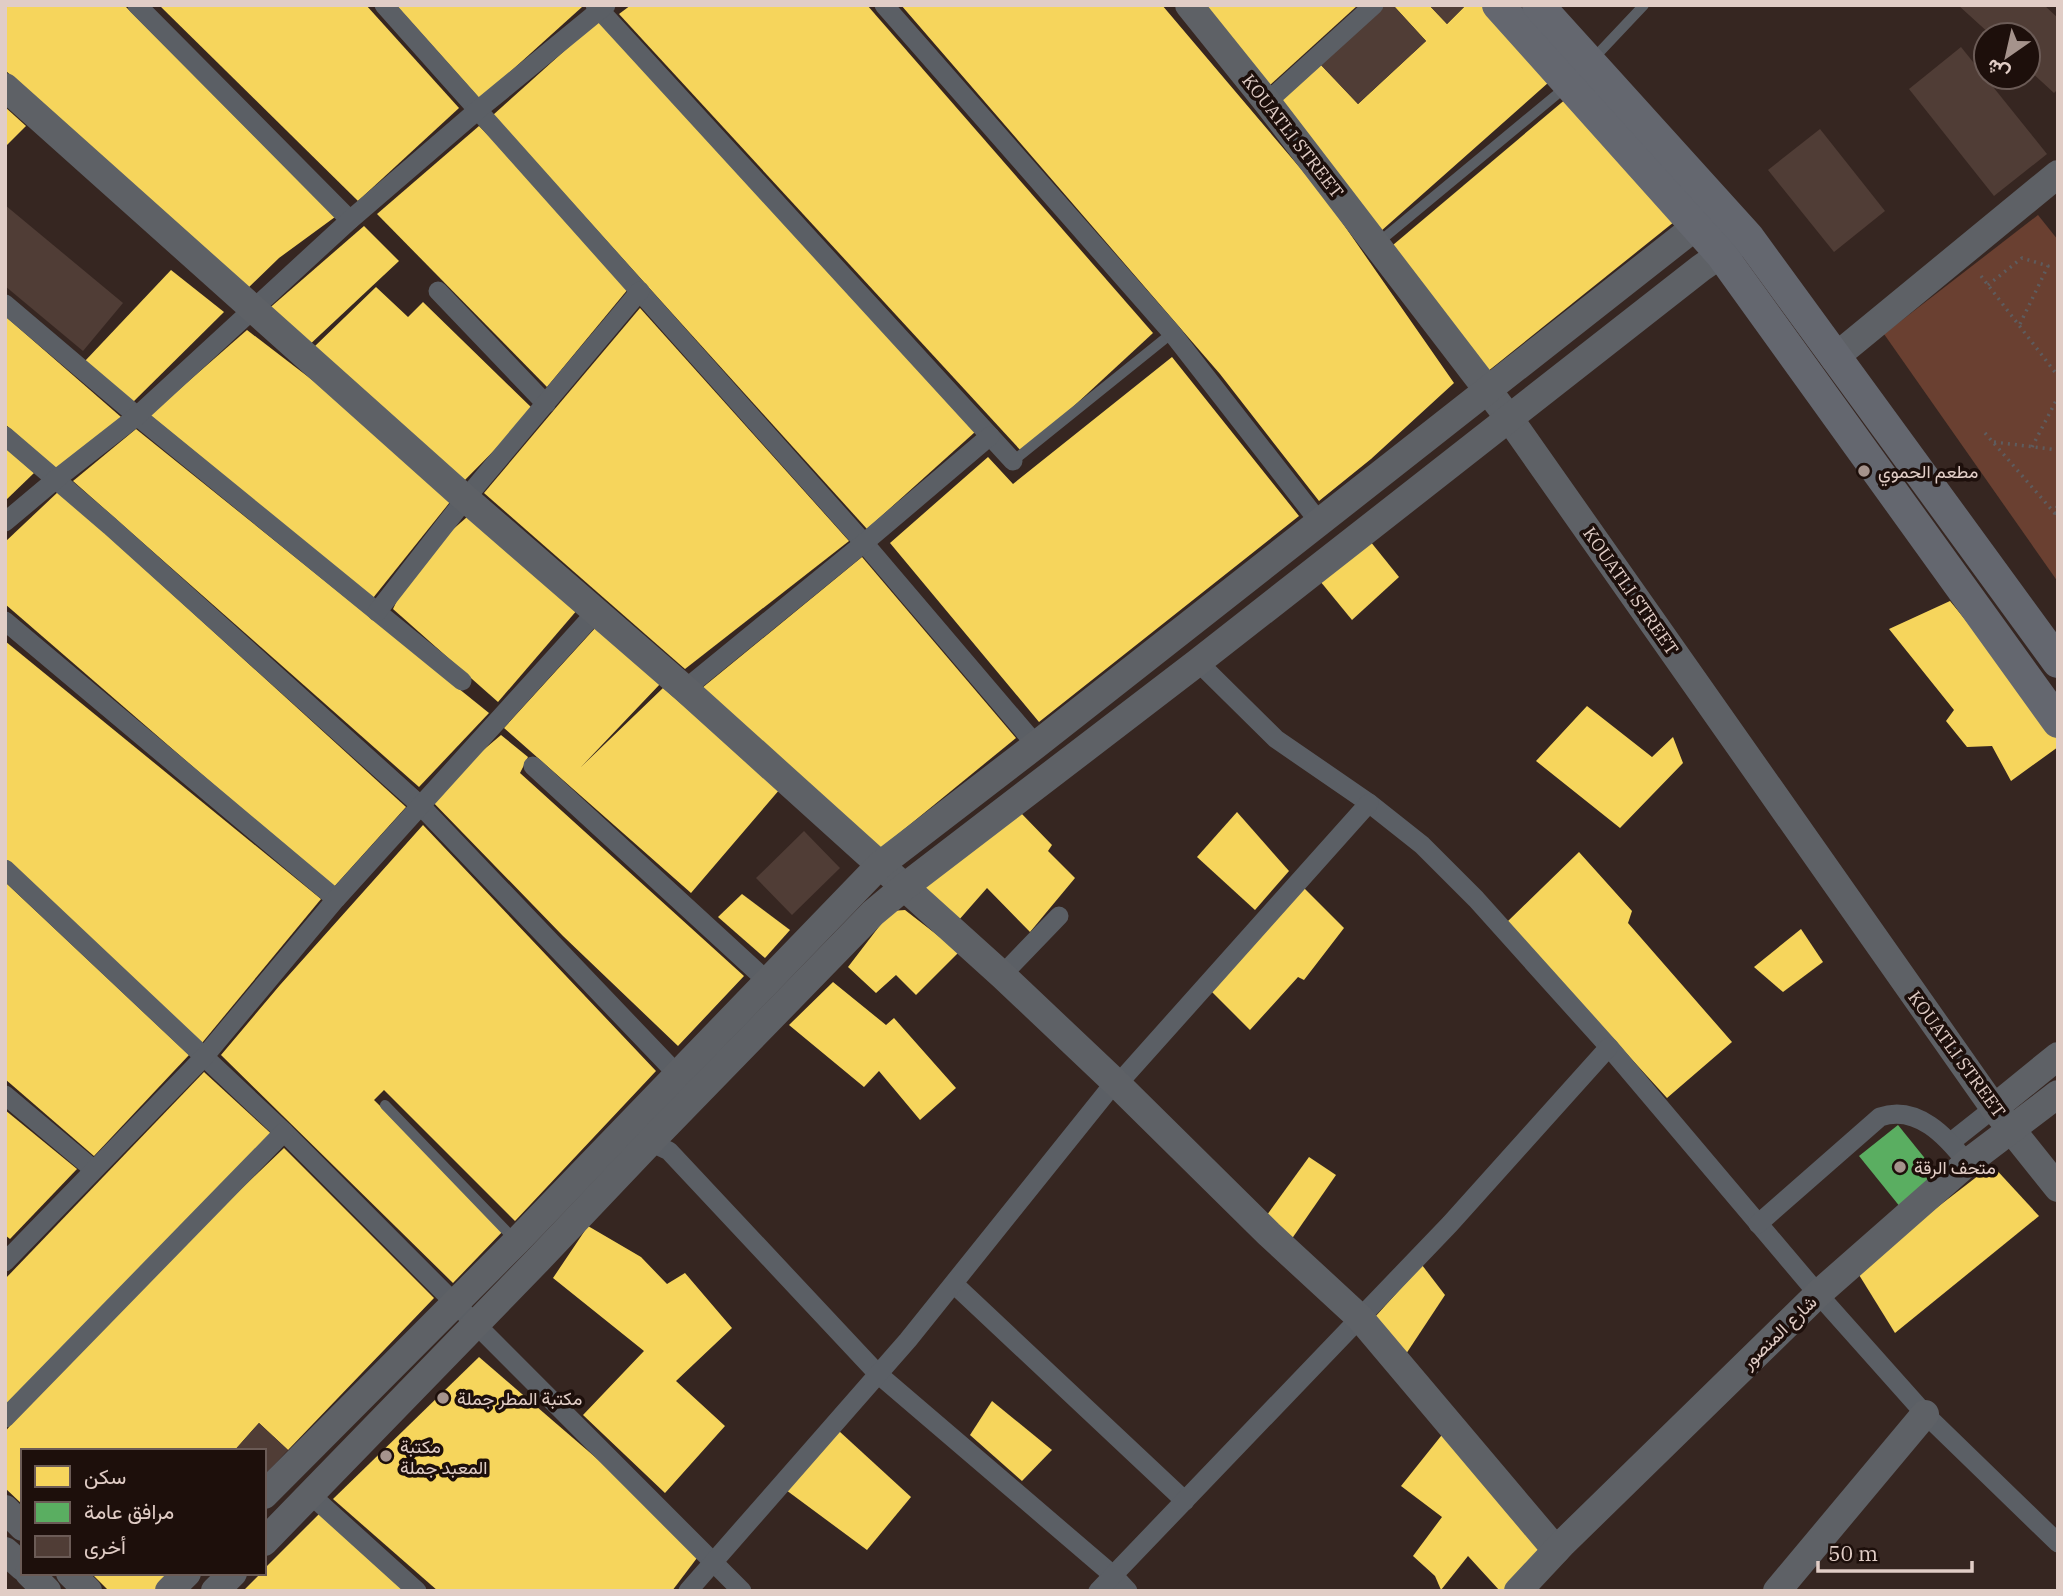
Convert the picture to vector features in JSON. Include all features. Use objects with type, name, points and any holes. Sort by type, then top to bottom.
[{"type":"main road","points":[[1499,5],[1580,73],[1722,206],[1748,237],[2058,662]]},
{"type":"main road","points":[[1538,5],[1580,73],[1721,254],[2058,722]]},
{"type":"street","points":[[137,5],[350,220]]},
{"type":"street","points":[[384,5],[864,543],[1036,745]]},
{"type":"street","points":[[884,5],[1172,333],[1320,523]]},
{"type":"street","name":"KOUATLI STREET","points":[[1189,5],[1268,102],[1509,418],[2003,1118],[2058,1188]]},
{"type":"street","points":[[1268,102],[1374,5]]},
{"type":"street","points":[[5,522],[136,416],[350,220],[600,7],[1013,461]]},
{"type":"street","points":[[5,88],[685,689],[1002,975],[1269,1234],[1360,1318],[1556,1550]]},
{"type":"street","points":[[1834,358],[2058,174]]},
{"type":"street","points":[[266,1493],[517,1241],[880,865],[1488,392],[1722,206]]},
{"type":"street","points":[[266,1540],[312,1496],[650,1142],[873,914],[1509,418],[1721,254],[1748,237]]},
{"type":"street","points":[[438,291],[545,404]]},
{"type":"street","points":[[377,612],[466,498],[640,291]]},
{"type":"street","points":[[5,303],[136,416],[462,681]]},
{"type":"street","points":[[5,436],[110,526],[420,805],[677,1074]]},
{"type":"street","points":[[685,689],[990,436]]},
{"type":"street","points":[[5,1262],[204,1057],[336,899],[597,611]]},
{"type":"street","points":[[5,621],[336,899]]},
{"type":"street","points":[[1198,662],[1276,739],[1369,803],[1422,845],[1476,899],[1609,1046],[1818,1294],[1926,1414],[2058,1543]]},
{"type":"street","points":[[533,766],[767,981]]},
{"type":"street","points":[[688,1591],[954,1284],[1115,1082],[1125,1076],[1369,803]]},
{"type":"street","points":[[5,869],[284,1132],[742,1591]]},
{"type":"street","points":[[1002,975],[1059,916]]},
{"type":"street","points":[[1098,1591],[1450,1224],[1609,1046]]},
{"type":"street","name":"شارع المنصور","points":[[1518,1591],[1556,1550],[1959,1153],[2003,1118],[2058,1056]]},
{"type":"street","name":"شارع المنصور","points":[[2003,1118],[2058,1094]]},
{"type":"street","points":[[5,1095],[93,1169]]},
{"type":"street","points":[[1758,1224],[1880,1117],[1898,1113],[1916,1117],[1959,1153]]},
{"type":"street","points":[[5,1418],[284,1132]]},
{"type":"street","points":[[650,1142],[669,1152],[878,1374],[1114,1576],[1128,1591]]},
{"type":"street","points":[[954,1284],[1185,1501]]},
{"type":"street","points":[[1777,1591],[1926,1414]]},
{"type":"street","points":[[312,1496],[417,1591]]},
{"type":"street","points":[[5,1509],[21,1525]]},
{"type":"street","points":[[5,1550],[21,1565]]},
{"type":"street","points":[[31,1575],[47,1591]]},
{"type":"street","points":[[72,1575],[88,1591]]},
{"type":"street","points":[[169,1591],[185,1575]]},
{"type":"street","points":[[215,1591],[231,1575]]},
{"type":"lane","points":[[1376,244],[1580,73],[1644,5]]},
{"type":"lane","points":[[1013,461],[1172,333]]},
{"type":"lane","points":[[385,1105],[517,1241]]},
{"type":"path","points":[[1988,285],[2022,258],[2048,266],[2019,326]]},
{"type":"path","points":[[1981,276],[2058,376]]},
{"type":"path","points":[[2032,447],[2058,397]]},
{"type":"path","points":[[1985,433],[2057,516]]},
{"type":"path","points":[[1993,442],[2058,450]]},
{"type":"path","points":[[2057,516],[2058,498]]},
{"type":"shaded area","points":[[2038,215],[2058,240],[2058,582],[1884,334]]},
{"type":"building: سكن","points":[[5,5],[124,5],[335,217],[279,258],[246,290],[5,70]]},
{"type":"building: سكن","points":[[159,5],[366,5],[459,108],[358,201]]},
{"type":"building: سكن","points":[[396,5],[581,5],[582,7],[480,99]]},
{"type":"building: سكن","points":[[631,5],[867,5],[1153,333],[1023,453],[619,14]]},
{"type":"building: سكن","points":[[901,5],[1162,5],[1323,195],[1454,383],[1371,459],[1319,501],[1220,374]]},
{"type":"building: سكن","points":[[1204,5],[1358,5],[1269,86]]},
{"type":"building: سكن","points":[[1393,5],[1429,5],[1447,24],[1466,5],[1489,5],[1549,82],[1372,239],[1272,109],[1321,65],[1358,104],[1426,41]]},
{"type":"building: سكن","points":[[601,18],[975,432],[867,529],[493,115]]},
{"type":"building: سكن","points":[[1567,98],[1674,222],[1487,372],[1393,245]]},
{"type":"building: سكن","points":[[5,107],[26,126],[5,147]]},
{"type":"building: سكن","points":[[479,126],[633,283],[547,387],[377,214]]},
{"type":"building: سكن","points":[[364,226],[399,261],[306,348],[265,312]]},
{"type":"building: سكن","points":[[171,270],[224,312],[130,405],[85,361]]},
{"type":"building: سكن","points":[[376,287],[408,317],[423,302],[534,410],[462,483],[314,347]]},
{"type":"building: سكن","points":[[640,308],[849,541],[685,669],[484,493]]},
{"type":"building: سكن","points":[[5,316],[121,417],[60,473],[5,424]]},
{"type":"building: سكن","points":[[247,330],[458,492],[373,598],[150,415]]},
{"type":"building: سكن","points":[[1172,357],[1299,516],[1039,722],[890,543],[988,457],[1013,484]]},
{"type":"building: سكن","points":[[136,429],[489,713],[419,787],[73,481]]},
{"type":"building: سكن","points":[[5,447],[34,473],[5,501]]},
{"type":"building: سكن","points":[[59,491],[406,807],[333,888],[5,604],[5,542]]},
{"type":"building: سكن","points":[[467,517],[578,609],[498,702],[393,609],[415,563]]},
{"type":"building: سكن","points":[[1370,541],[1399,577],[1352,620],[1320,581]]},
{"type":"building: سكن","points":[[862,557],[1016,738],[880,849],[702,688]]},
{"type":"building: سكن","points":[[1950,601],[2058,734],[2058,747],[2011,781],[1992,746],[1967,747],[1946,721],[1954,710],[1889,629]]},
{"type":"building: سكن","points":[[597,626],[661,683],[581,767],[663,688],[780,789],[691,893],[504,728]]},
{"type":"building: سكن","points":[[5,641],[321,899],[197,1049],[5,861]]},
{"type":"building: سكن","points":[[1587,706],[1652,757],[1673,737],[1683,763],[1620,828],[1536,761]]},
{"type":"building: سكن","points":[[501,735],[528,757],[520,773],[744,976],[678,1046],[563,936],[428,797]]},
{"type":"building: سكن","points":[[1020,812],[1052,845],[1048,851],[1075,878],[1030,932],[987,888],[958,921],[919,890]]},
{"type":"building: سكن","points":[[1237,812],[1289,871],[1255,910],[1197,857]]},
{"type":"building: سكن","points":[[423,825],[656,1071],[515,1221],[384,1090],[374,1100],[505,1229],[453,1283],[221,1055]]},
{"type":"building: سكن","points":[[1579,852],[1632,911],[1628,923],[1732,1042],[1667,1098],[1507,922]]},
{"type":"building: سكن","points":[[5,882],[189,1055],[94,1156],[5,1079]]},
{"type":"building: سكن","points":[[1304,888],[1344,928],[1304,980],[1298,977],[1250,1030],[1211,991]]},
{"type":"building: سكن","points":[[742,894],[790,930],[765,958],[718,917]]},
{"type":"building: سكن","points":[[905,910],[959,952],[916,995],[896,975],[876,993],[848,967],[891,911]]},
{"type":"building: سكن","points":[[1801,929],[1823,962],[1783,992],[1754,967]]},
{"type":"building: سكن","points":[[833,982],[886,1025],[894,1018],[956,1088],[920,1120],[879,1071],[864,1087],[789,1025]]},
{"type":"building: سكن","points":[[204,1072],[277,1139],[5,1407],[5,1279]]},
{"type":"building: سكن","points":[[5,1110],[77,1169],[10,1239],[5,1235]]},
{"type":"building: سكن","points":[[284,1148],[434,1298],[288,1450],[259,1423],[236,1449],[21,1449],[21,1503],[5,1488],[5,1432],[61,1362]]},
{"type":"building: سكن","points":[[1309,1157],[1336,1175],[1291,1240],[1267,1215]]},
{"type":"building: سكن","points":[[1992,1165],[2039,1216],[1895,1333],[1856,1270]]},
{"type":"building: سكن","points":[[588,1226],[641,1257],[667,1284],[685,1273],[732,1328],[676,1381],[725,1426],[665,1493],[583,1415],[644,1351],[553,1278]]},
{"type":"building: سكن","points":[[1422,1265],[1445,1295],[1404,1357],[1375,1317]]},
{"type":"building: سكن","points":[[479,1357],[703,1550],[672,1591],[438,1591],[333,1499]]},
{"type":"building: سكن","points":[[992,1401],[1052,1450],[1022,1481],[970,1435]]},
{"type":"building: سكن","points":[[839,1431],[911,1497],[867,1550],[786,1490]]},
{"type":"building: سكن","points":[[1445,1431],[1543,1551],[1504,1591],[1500,1591],[1468,1556],[1441,1590],[1435,1576],[1413,1556],[1442,1517],[1401,1486]]},
{"type":"building: سكن","points":[[322,1511],[405,1591],[243,1591],[259,1575],[266,1575],[266,1567]]},
{"type":"building: سكن","points":[[93,1575],[171,1575],[157,1591],[109,1591]]},
{"type":"building: مرافق عامة","name":"متحف الرقة","points":[[1898,1125],[1940,1177],[1901,1208],[1859,1156]]},
{"type":"building: أخرى","points":[[1385,5],[1393,5],[1426,41],[1358,104],[1321,65]]},
{"type":"building: أخرى","points":[[1429,5],[1466,5],[1447,24]]},
{"type":"building: أخرى","points":[[1958,5],[2044,5],[2058,18],[2058,89],[2054,93],[2042,82],[2042,21],[1976,21]]},
{"type":"building: أخرى","points":[[1961,47],[1972,61],[1972,91],[1996,91],[2047,154],[1994,196],[1909,89]]},
{"type":"building: أخرى","points":[[1820,129],[1885,211],[1834,252],[1768,170]]},
{"type":"building: أخرى","points":[[5,205],[123,303],[83,351],[5,286]]},
{"type":"building: أخرى","points":[[804,831],[840,868],[792,915],[756,878]]},
{"type":"building: أخرى","points":[[259,1423],[288,1450],[266,1474],[266,1449],[236,1449]]},
{"type":"place","name":"مطعم الحموي","points":[[1864,471]]},
{"type":"place","name":"متحف الرقة","points":[[1900,1167]]},
{"type":"place","name":"مكتبة المطر جملة","points":[[443,1398]]},
{"type":"place","name":"مكتبة المعبد جملة","points":[[386,1456]]}]
